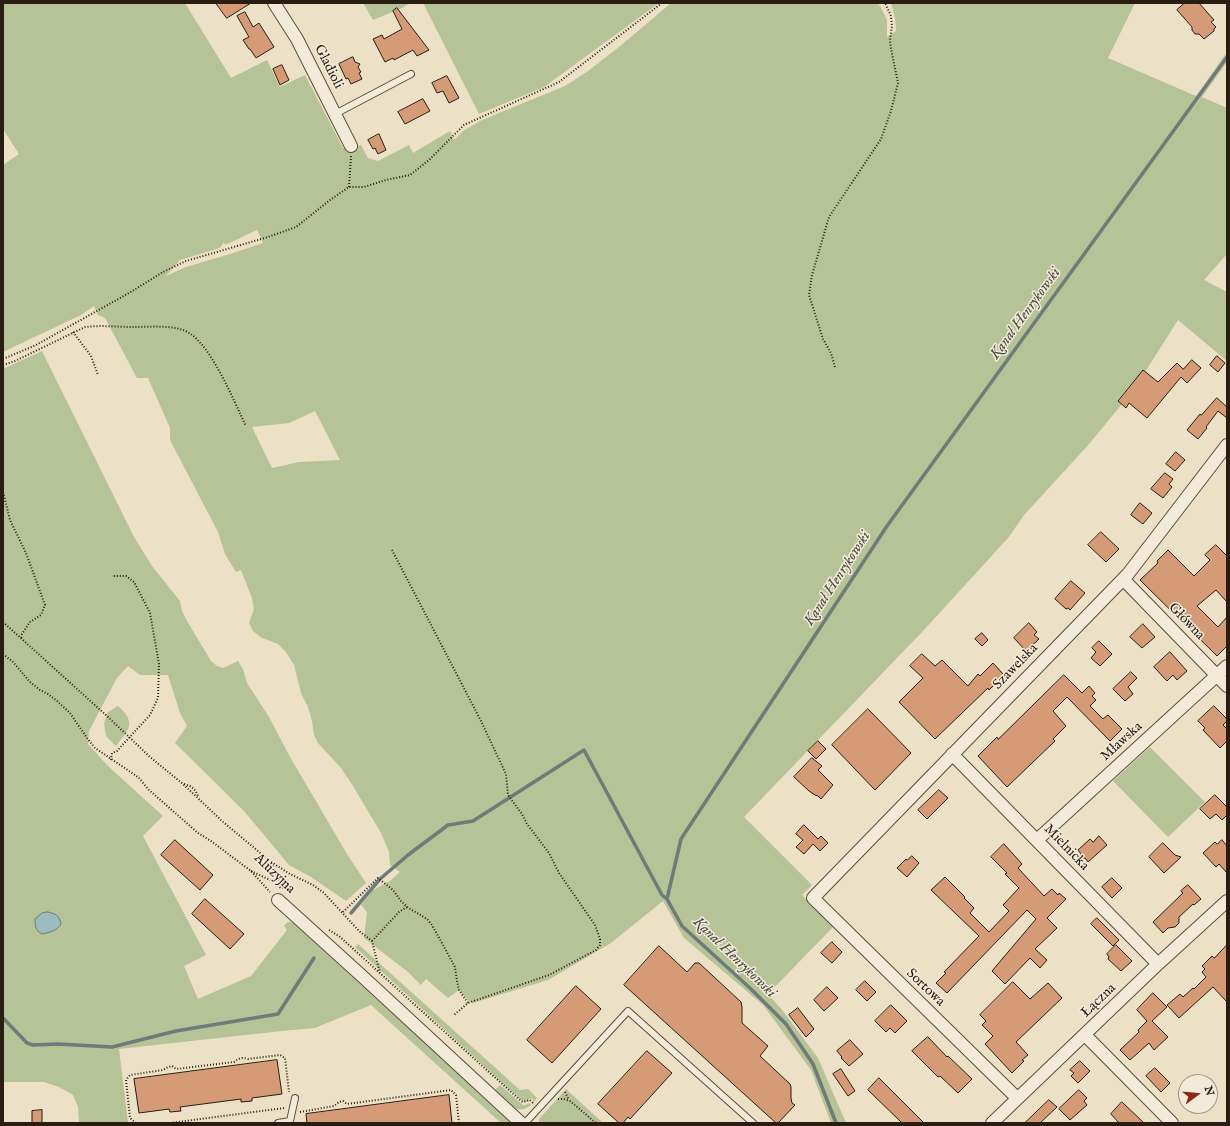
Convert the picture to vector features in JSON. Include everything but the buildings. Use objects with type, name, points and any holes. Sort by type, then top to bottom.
[{"type":"street","name":"Gladioli","points":[[274,3],[296,39],[352,146]]},
{"type":"street","name":"Szawelska","points":[[813,898],[1123,579],[1227,445]]},
{"type":"street","name":"Główna","points":[[1123,579],[1227,686]]},
{"type":"street","name":"Mławska","points":[[1037,840],[1227,666]]},
{"type":"street","name":"Mielnicka","points":[[952,754],[1158,964]]},
{"type":"street","name":"Sortowa","points":[[813,898],[1017,1098]]},
{"type":"street","name":"Aluzyjna","points":[[278,900],[521,1123]]},
{"type":"street","name":"Łączna","points":[[992,1123],[1158,964],[1227,901]]},
{"type":"street","points":[[1085,1035],[1172,1123]]},
{"type":"lane","points":[[335,114],[411,74]]},
{"type":"lane","points":[[525,1123],[628,1010],[753,1123]]},
{"type":"lane","points":[[278,1123],[290,1121],[295,1098]]},
{"type":"path","points":[[3,359],[36,345],[129,293],[163,272],[186,261],[268,238],[296,227],[349,187],[364,187],[386,180],[410,175],[429,160],[464,125],[559,82],[662,3]]},
{"type":"path","points":[[835,367],[831,353],[823,339],[809,295],[812,275],[829,217],[880,139],[891,111],[898,82],[890,40],[892,26],[890,16],[884,3]]},
{"type":"path","points":[[349,187],[352,146]]},
{"type":"path","points":[[3,364],[15,361],[85,326],[171,327],[184,330],[195,337],[211,356],[246,426]]},
{"type":"path","points":[[73,332],[91,356],[98,375]]},
{"type":"path","points":[[3,492],[10,520],[26,553],[45,605],[41,615],[30,622],[22,634],[21,639]]},
{"type":"path","points":[[392,550],[480,719],[506,774],[508,795],[522,814],[527,824],[549,853],[560,873],[595,925],[600,939],[600,945],[596,950],[549,975],[468,1003],[454,1014]]},
{"type":"path","points":[[111,760],[112,753],[130,737],[150,715],[158,698],[159,664],[150,613],[134,582],[126,576],[114,576]]},
{"type":"path","points":[[3,622],[43,657],[57,672],[130,737],[150,757],[198,797],[222,820],[271,862],[290,874],[313,885],[324,893],[359,931],[372,941],[380,973]]},
{"type":"path","name":"Aluzyjna","points":[[3,654],[18,667],[30,682],[53,698],[70,713],[95,748],[138,777],[149,790],[198,833],[211,840],[251,871],[278,900]]},
{"type":"path","points":[[183,784],[191,786],[196,791],[198,797]]},
{"type":"path","points":[[251,871],[270,880],[284,891],[271,862]]},
{"type":"path","points":[[342,912],[378,878],[393,890],[407,907],[427,919],[432,925],[455,967],[456,981],[459,990],[468,1003]]},
{"type":"path","points":[[372,941],[399,912],[407,907]]},
{"type":"path","points":[[328,929],[339,936],[521,1101],[523,1102],[530,1100],[534,1104]]},
{"type":"path","points":[[136,1123],[130,1118],[126,1080],[130,1075],[163,1070],[172,1066],[176,1069],[234,1062],[239,1058],[244,1057],[248,1059],[280,1054],[285,1058],[289,1092]]},
{"type":"path","points":[[564,1089],[570,1101],[596,1123]]},
{"type":"path","points":[[170,1123],[293,1107],[300,1111],[334,1106],[340,1102],[347,1104],[451,1090],[456,1095],[459,1123]]},
{"type":"path","points":[[554,1099],[564,1099],[570,1101]]},
{"type":"path","points":[[300,1111],[300,1117]]},
{"type":"green space","points":[[3,3],[185,3],[231,78],[267,60],[280,87],[305,75],[343,148],[361,145],[368,158],[378,161],[409,145],[413,153],[450,131],[454,140],[463,131],[482,120],[565,86],[588,71],[619,47],[671,3],[877,3],[887,20],[887,37],[896,31],[895,18],[891,3],[1135,3],[1108,58],[1196,96],[1227,52],[1227,62],[1202,97],[1227,108],[1227,254],[1204,280],[1227,292],[1227,361],[1178,320],[1145,372],[1131,384],[1118,400],[1122,404],[1090,443],[1025,514],[1008,538],[923,631],[744,817],[812,885],[802,895],[833,927],[768,994],[783,1011],[818,1058],[846,1123],[831,1123],[811,1070],[763,1005],[684,938],[663,901],[611,943],[548,980],[473,1003],[469,1001],[459,990],[448,998],[426,979],[421,985],[408,972],[364,938],[367,912],[361,905],[373,890],[390,881],[400,872],[390,865],[389,852],[381,833],[353,786],[341,768],[318,743],[314,735],[308,707],[301,693],[294,665],[286,652],[278,644],[262,638],[253,631],[249,623],[254,609],[252,598],[241,570],[236,572],[225,554],[218,532],[170,440],[170,428],[148,378],[137,378],[105,318],[98,315],[94,306],[81,315],[3,352],[3,165],[19,154],[3,129]],"holes":[[[257,230],[263,243],[186,267],[166,276],[180,260],[220,248],[224,242],[225,245]],[[315,411],[340,460],[299,462],[272,468],[252,427],[289,423]]]},
{"type":"green space","points":[[363,3],[410,3],[402,8],[373,20]]},
{"type":"green space","points":[[423,3],[659,3],[544,87],[479,114]]},
{"type":"green space","points":[[42,351],[134,537],[152,566],[180,601],[182,611],[187,621],[211,661],[217,666],[223,668],[238,661],[243,669],[247,683],[269,717],[290,757],[347,854],[366,883],[346,901],[311,877],[289,865],[244,811],[175,743],[187,726],[180,713],[168,675],[140,675],[128,666],[117,678],[89,731],[88,744],[108,766],[163,816],[143,836],[206,955],[184,966],[198,999],[251,976],[287,930],[284,926],[288,922],[292,922],[508,1118],[510,1123],[501,1123],[371,1005],[315,1028],[119,1049],[128,1123],[79,1123],[78,1107],[73,1095],[59,1087],[44,1082],[3,1082],[3,366],[5,368]]},
{"type":"green space","points":[[118,706],[128,717],[129,726],[116,746],[106,736],[104,723],[108,712]]},
{"type":"green space","points":[[1150,747],[1205,802],[1168,837],[1113,781]]},
{"type":"green space","points":[[358,944],[520,1090],[528,1089],[537,1098],[534,1102],[532,1098],[525,1102],[521,1100],[355,947]]},
{"type":"green space","points":[[500,1085],[523,1105],[530,1103],[531,1105],[523,1109],[515,1108],[495,1090]]},
{"type":"green space","points":[[566,1089],[603,1123],[539,1123],[539,1119]]},
{"type":"water","points":[[48,912],[57,915],[61,924],[55,930],[42,934],[36,928],[35,919],[42,913]]},
{"type":"waterway","name":"Kanał Henrykowski","points":[[836,1123],[813,1064],[786,1024],[751,989],[682,926],[667,899],[681,839],[887,526],[1227,57]]},
{"type":"waterway","points":[[351,913],[380,879],[408,855],[448,825],[473,821],[584,750],[662,895],[667,899]]},
{"type":"waterway","points":[[3,1018],[27,1043],[33,1045],[58,1044],[112,1047],[176,1031],[278,1014],[314,958]]}]
